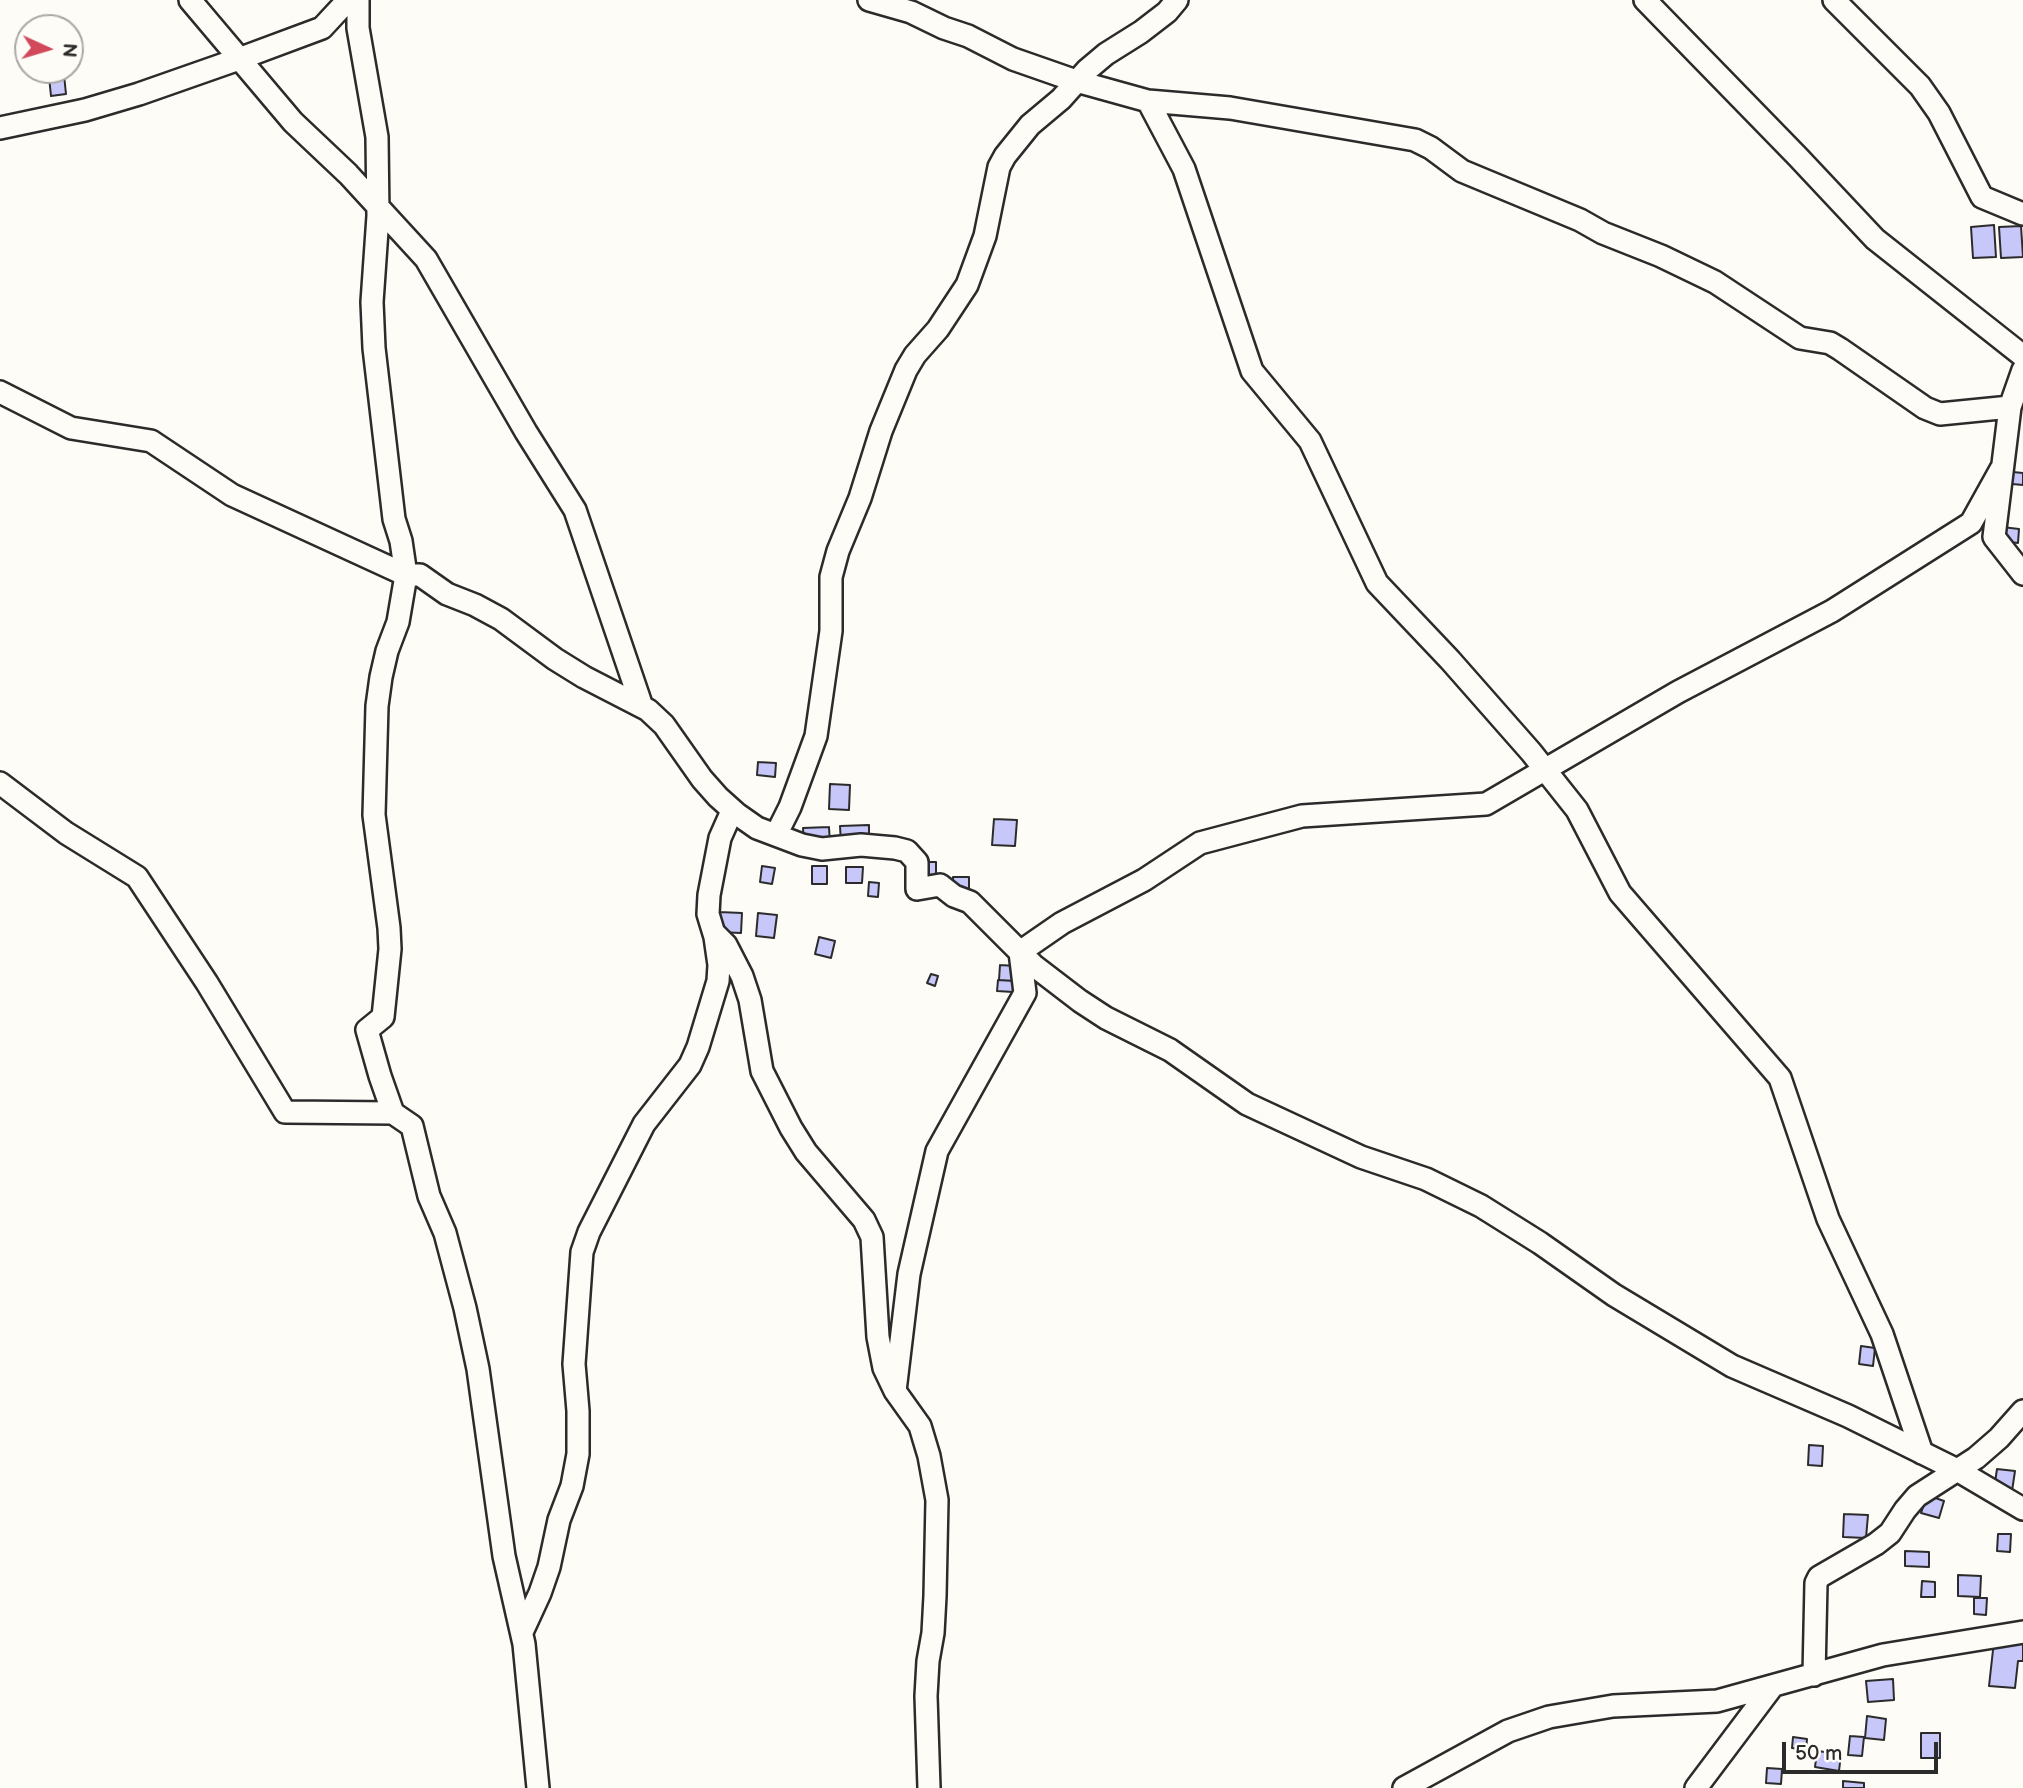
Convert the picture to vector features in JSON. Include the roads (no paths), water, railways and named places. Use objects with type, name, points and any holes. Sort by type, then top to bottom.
[{"type":"street","points":[[190,0],[293,122],[348,174],[426,259],[526,432],[575,510],[641,704]]},
{"type":"street","points":[[0,128],[85,110],[139,94],[322,28],[348,0]]},
{"type":"street","points":[[358,0],[358,28],[377,137],[378,206],[372,302],[374,348],[394,519],[407,575],[398,622],[387,651],[377,705],[374,815],[390,948],[383,1017],[367,1030],[393,1113]]},
{"type":"street","points":[[869,0],[911,12],[1013,59],[1076,81],[1148,101],[1230,108],[1415,140],[1432,148],[1462,171],[1705,276],[1800,338],[1830,343],[1840,348],[1925,408],[1940,414],[1963,414],[2010,407]]},
{"type":"street","points":[[776,835],[790,807],[816,736],[831,631],[831,577],[838,551],[906,370],[915,355],[939,330],[967,285],[979,256],[999,167],[1030,125],[1061,99],[1076,81],[1106,54],[1167,12],[1177,0]]},
{"type":"street","points":[[1645,0],[1875,240],[2023,356]]},
{"type":"street","points":[[1834,0],[1920,86],[1939,113],[1982,197],[2023,214]]},
{"type":"street","points":[[1148,101],[1184,170],[1252,371],[1310,442],[1377,583],[1450,660],[1546,771],[1577,810],[1620,893],[1780,1078],[1828,1219],[1882,1334],[1922,1453]]},
{"type":"street","points":[[2023,370],[2010,407],[1994,537],[2023,574]]},
{"type":"street","points":[[0,392],[71,428],[151,441],[232,495],[407,575],[420,575],[447,594],[501,619],[584,677],[641,704],[664,725],[702,779],[732,811],[757,828],[822,849],[861,845],[907,851],[917,863],[917,889],[940,885],[970,902],[1033,965],[1080,1001],[1105,1018],[1170,1050],[1247,1104],[1361,1157],[1426,1179],[1481,1206],[1614,1295],[1732,1366],[1848,1416],[1957,1470],[2023,1509]]},
{"type":"street","points":[[1020,952],[1062,923],[1144,880],[1200,843],[1303,816],[1486,804],[1678,692],[1832,611],[1972,523],[2001,469]]},
{"type":"street","points":[[0,783],[66,834],[137,877],[207,983],[285,1112],[393,1113],[412,1126],[429,1196],[445,1233],[478,1369],[504,1556],[522,1632],[530,1681],[538,1788]]},
{"type":"street","points":[[522,1632],[540,1593],[559,1520],[572,1486],[578,1454],[574,1364],[582,1252],[589,1232],[644,1125],[690,1065],[698,1047],[718,981],[719,965],[708,914],[709,895],[720,838],[732,811]]},
{"type":"street","points":[[714,933],[726,945],[742,976],[750,1000],[762,1071],[791,1128],[806,1152],[864,1220],[872,1237],[878,1337],[884,1368],[895,1391],[920,1426],[929,1456],[937,1500],[933,1621],[928,1661],[929,1788]]},
{"type":"street","points":[[895,1391],[909,1274],[937,1151],[1025,993],[1020,952]]},
{"type":"street","points":[[1814,1675],[1816,1583],[1819,1577],[1890,1533],[1917,1496],[1976,1458],[1999,1438],[2023,1411]]},
{"type":"street","points":[[1405,1788],[1508,1731],[1549,1717],[1613,1706],[1717,1701],[1883,1655],[2023,1632]]},
{"type":"street","points":[[1696,1788],[1772,1687]]}]
